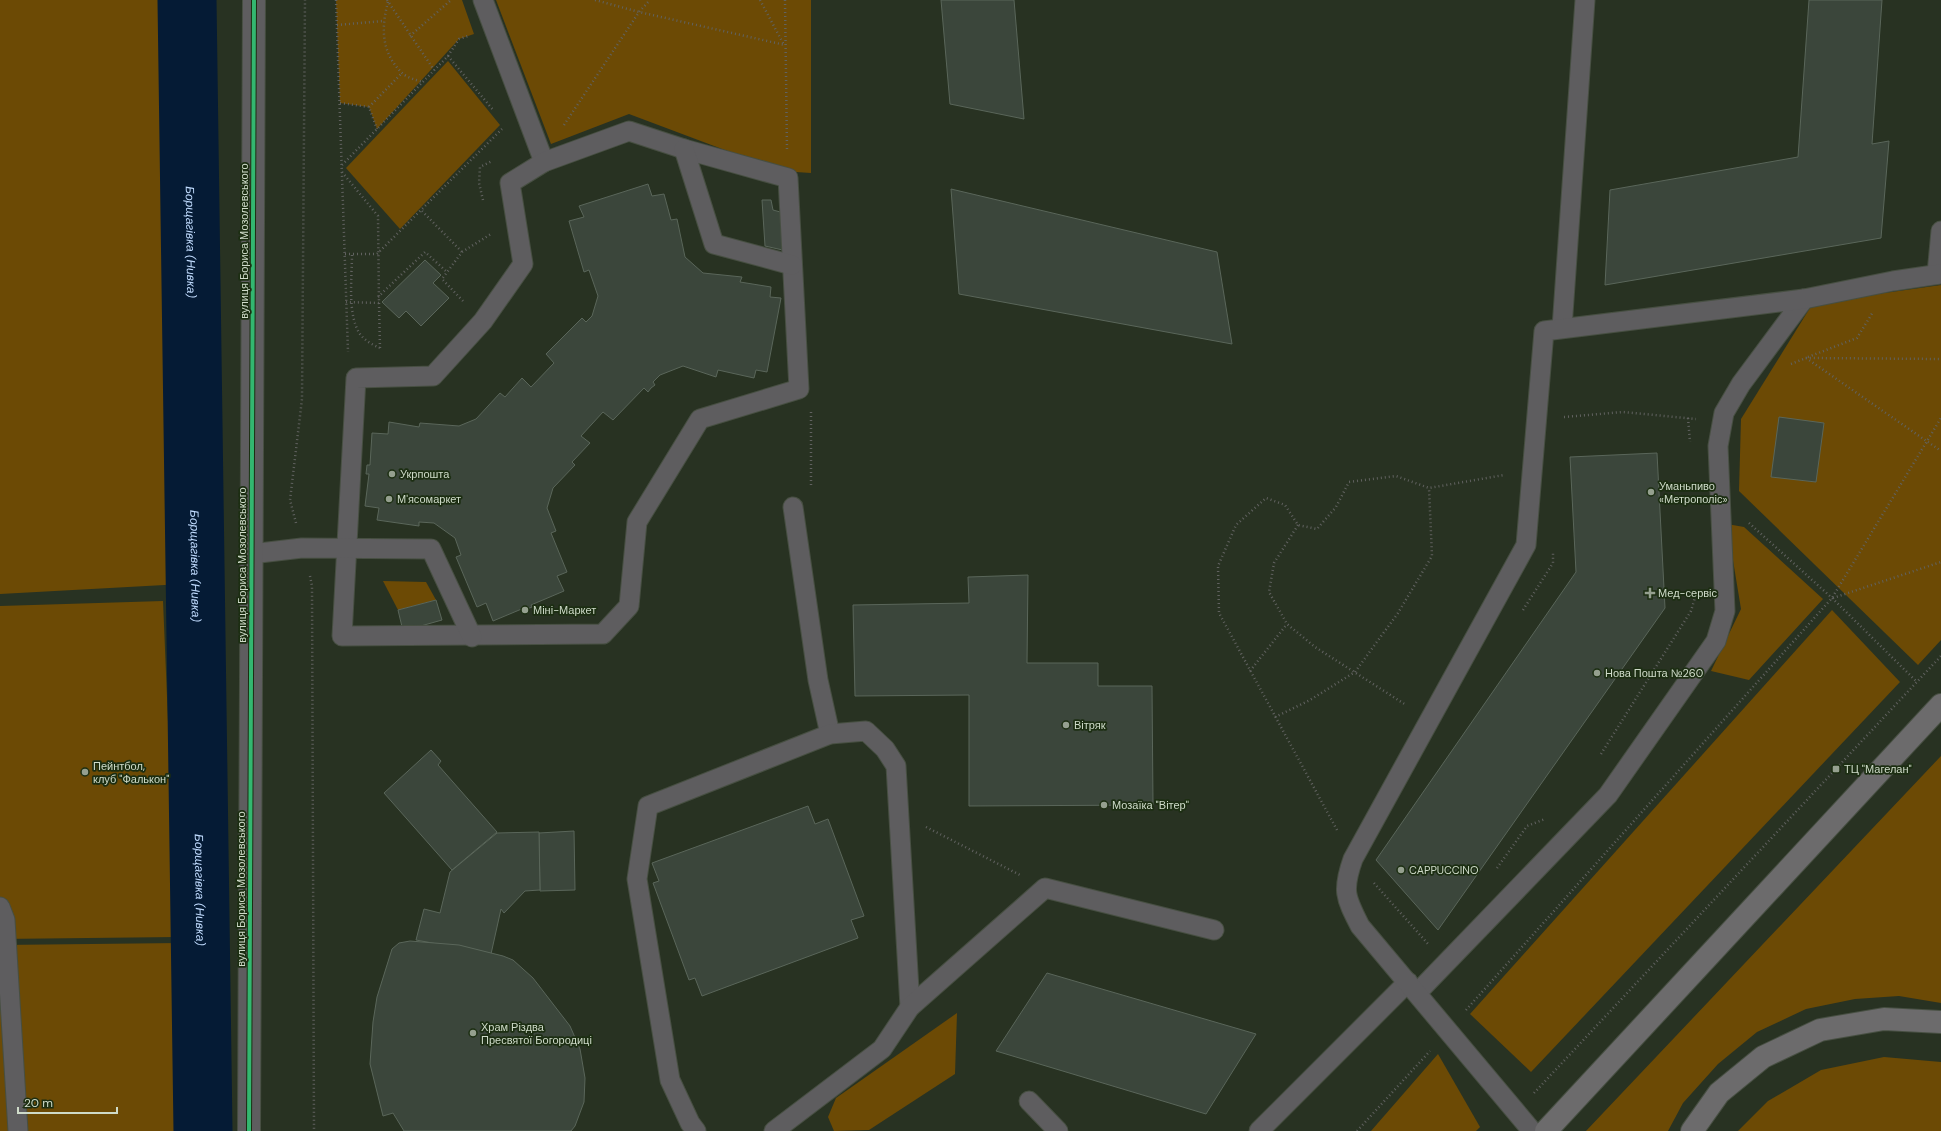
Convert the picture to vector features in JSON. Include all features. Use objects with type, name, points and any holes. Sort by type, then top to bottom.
[{"type":"highway","points":[[1546,1131],[1941,705]]},
{"type":"highway","points":[[1692,1131],[1719,1093],[1763,1057],[1820,1030],[1884,1019],[1941,1022]]},
{"type":"street","name":"вулиця Бориса Мозолевського","points":[[249,1131],[254,0]]},
{"type":"lane","points":[[483,0],[544,162]]},
{"type":"lane","points":[[1562,328],[1585,0]]},
{"type":"lane","points":[[629,131],[684,149],[788,178],[799,389],[700,419],[637,522],[629,606],[603,634],[342,636],[356,378],[433,376],[483,321],[523,264],[510,183],[544,162],[629,131]]},
{"type":"lane","points":[[684,149],[714,244],[792,265]]},
{"type":"lane","points":[[1532,1131],[1360,926],[1348,903],[1346,890],[1347,876],[1353,859],[1526,545],[1544,331],[1804,299],[1893,281],[1939,274],[1941,230]]},
{"type":"lane","points":[[1260,1131],[1412,987],[1608,795],[1716,641],[1724,611],[1718,446],[1724,413],[1741,384],[1804,299]]},
{"type":"lane","points":[[792,507],[818,680],[830,734]]},
{"type":"lane","points":[[251,554],[302,548],[431,549],[472,636]]},
{"type":"lane","points":[[696,1131],[690,1123],[670,1080],[637,879],[648,806],[830,734],[866,731],[885,750],[896,766],[900,813],[910,1007]]},
{"type":"lane","points":[[774,1131],[882,1049],[910,1007],[1045,888],[1214,930]]},
{"type":"lane","points":[[0,907],[5,920],[18,1131]]},
{"type":"lane","points":[[1029,1100],[1058,1131]]},
{"type":"path","points":[[336,0],[348,354]]},
{"type":"path","points":[[410,36],[451,0]]},
{"type":"path","points":[[595,0],[639,12],[785,45]]},
{"type":"path","points":[[560,131],[639,12],[650,0]]},
{"type":"path","points":[[760,0],[785,45]]},
{"type":"path","points":[[785,0],[788,178]]},
{"type":"path","points":[[388,1],[434,70]]},
{"type":"path","points":[[388,1],[383,20],[385,49],[402,73],[422,82]]},
{"type":"path","points":[[337,24],[383,20]]},
{"type":"path","points":[[341,166],[448,56],[460,39],[474,34]]},
{"type":"path","points":[[448,56],[496,113]]},
{"type":"path","points":[[369,107],[402,73]]},
{"type":"path","points":[[340,103],[369,107]]},
{"type":"path","points":[[369,107],[377,129]]},
{"type":"path","points":[[345,254],[378,254],[506,125]]},
{"type":"path","points":[[485,205],[479,183],[480,167],[498,158]]},
{"type":"path","points":[[342,172],[378,216],[378,297],[380,348],[376,354]]},
{"type":"path","points":[[422,210],[462,252]]},
{"type":"path","points":[[490,226],[492,234],[523,264]]},
{"type":"path","points":[[483,321],[442,279],[462,252],[492,234]]},
{"type":"path","points":[[378,297],[425,252],[447,272]]},
{"type":"path","points":[[352,255],[352,302],[355,322],[360,335],[370,343],[380,348]]},
{"type":"path","points":[[1784,367],[1857,338],[1893,281]]},
{"type":"path","points":[[346,302],[379,303]]},
{"type":"path","points":[[1806,358],[1941,359]]},
{"type":"path","points":[[1806,358],[1941,450]]},
{"type":"path","points":[[792,507],[811,498],[811,412]]},
{"type":"path","points":[[1537,418],[1623,412],[1723,421]]},
{"type":"path","points":[[1688,418],[1690,449]]},
{"type":"path","points":[[1357,1131],[1832,598],[1941,418]]},
{"type":"path","points":[[1432,947],[1353,859],[1219,613],[1218,566],[1236,526],[1266,498],[1285,505],[1298,525],[1317,529],[1336,507],[1349,482],[1396,476],[1429,488],[1532,470]]},
{"type":"path","points":[[1275,717],[1310,700],[1354,672],[1398,613],[1432,556],[1429,488]]},
{"type":"path","points":[[1720,496],[1832,598],[1917,682]]},
{"type":"path","points":[[1298,525],[1274,563],[1269,592],[1288,624],[1315,647],[1430,720]]},
{"type":"path","points":[[1832,598],[1941,562]]},
{"type":"path","points":[[1598,758],[1691,611],[1697,589]]},
{"type":"path","points":[[1250,671],[1288,624]]},
{"type":"path","points":[[1516,1112],[1941,656]]},
{"type":"path","points":[[900,813],[1045,888]]},
{"type":"path","points":[[1496,870],[1527,826],[1546,819]]},
{"type":"shaded area","points":[[0,0],[178,0],[183,584],[0,594]]},
{"type":"shaded area","points":[[336,0],[462,0],[474,34],[459,39],[377,129],[369,107],[340,103]]},
{"type":"shaded area","points":[[496,0],[811,0],[811,173],[781,171],[629,114],[551,144]]},
{"type":"shaded area","points":[[448,61],[500,125],[400,229],[346,168]]},
{"type":"shaded area","points":[[1941,285],[1941,640],[1918,665],[1739,491],[1741,419],[1813,303]]},
{"type":"shaded area","points":[[1727,524],[1744,527],[1823,599],[1749,680],[1711,671],[1741,609]]},
{"type":"shaded area","points":[[383,581],[426,582],[436,600],[398,610]]},
{"type":"shaded area","name":"Пейнтбол, клуб \"Фалькон\"","points":[[163,601],[177,937],[0,939],[0,606]]},
{"type":"shaded area","points":[[1832,610],[1900,682],[1531,1072],[1470,1014]]},
{"type":"shaded area","points":[[1941,756],[1941,1003],[1899,996],[1855,999],[1806,1009],[1757,1032],[1718,1064],[1683,1103],[1668,1131],[1586,1131]]},
{"type":"shaded area","points":[[180,943],[189,1131],[0,1131],[0,945]]},
{"type":"shaded area","points":[[957,1013],[955,1074],[869,1130],[834,1131],[828,1117],[836,1098]]},
{"type":"shaded area","points":[[1438,1054],[1480,1127],[1476,1131],[1371,1131]]},
{"type":"shaded area","points":[[1884,1057],[1941,1062],[1941,1131],[1738,1131],[1768,1101],[1821,1070]]},
{"type":"building","points":[[941,0],[1014,0],[1024,119],[950,104]]},
{"type":"building","points":[[1809,0],[1882,0],[1872,144],[1889,141],[1881,238],[1605,285],[1610,190],[1798,157]]},
{"type":"building","points":[[648,184],[652,196],[664,194],[671,220],[677,219],[685,257],[703,273],[742,277],[740,282],[771,287],[770,297],[781,298],[767,372],[756,370],[754,378],[718,370],[716,377],[683,366],[660,375],[653,382],[655,385],[648,392],[644,388],[613,420],[603,412],[581,436],[590,443],[572,462],[575,465],[553,488],[547,508],[556,531],[551,533],[567,572],[557,576],[564,591],[531,605],[532,607],[525,610],[524,608],[493,621],[486,603],[477,607],[456,557],[461,555],[455,538],[434,523],[419,522],[419,526],[377,520],[379,508],[365,506],[369,474],[366,474],[367,465],[370,465],[372,433],[388,434],[389,422],[419,427],[420,423],[459,426],[476,419],[500,393],[505,397],[522,378],[531,387],[554,363],[546,354],[582,318],[586,322],[592,316],[598,296],[589,270],[584,272],[569,221],[584,217],[579,206]]},
{"type":"building","points":[[951,189],[1217,252],[1232,344],[959,294]]},
{"type":"building","points":[[762,200],[771,200],[773,210],[784,213],[787,251],[765,246]]},
{"type":"building","points":[[425,260],[441,275],[433,283],[449,298],[421,326],[406,311],[399,318],[382,302]]},
{"type":"building","points":[[1779,417],[1824,423],[1816,482],[1771,477]]},
{"type":"building","points":[[1657,453],[1665,608],[1438,930],[1376,860],[1576,572],[1570,457]]},
{"type":"building","points":[[1028,575],[1027,663],[1098,663],[1098,686],[1152,686],[1153,805],[969,806],[969,695],[855,696],[853,605],[969,603],[968,577]]},
{"type":"building","points":[[436,600],[442,620],[403,631],[398,610]]},
{"type":"building","points":[[431,750],[441,761],[438,765],[497,832],[452,870],[384,793]]},
{"type":"building","points":[[808,806],[815,824],[828,819],[864,916],[851,920],[858,938],[702,996],[695,978],[689,980],[653,883],[659,881],[652,863]]},
{"type":"building","points":[[574,831],[575,890],[540,891],[539,833]]},
{"type":"building","points":[[539,832],[540,890],[525,891],[504,913],[501,909],[491,954],[416,940],[424,909],[440,913],[450,872],[497,833]]},
{"type":"building","name":"Храм Різдва Пресвятої Богородиці","points":[[410,941],[459,945],[503,956],[513,960],[533,978],[570,1026],[580,1049],[585,1078],[584,1102],[575,1126],[571,1131],[404,1131],[393,1113],[383,1116],[370,1064],[373,1022],[377,997],[392,949],[399,943]]},
{"type":"building","points":[[1047,973],[1256,1034],[1206,1114],[996,1051]]},
{"type":"waterway","name":"Борщагівка (Нивка)","points":[[187,0],[203,1131]]},
{"type":"cycle path","points":[[249,1131],[254,0]]},
{"type":"place","name":"Укрпошта","points":[[392,474]]},
{"type":"place","name":"Уманьпиво «Метрополіс»","points":[[1651,492]]},
{"type":"place","name":"М'ясомаркет","points":[[389,499]]},
{"type":"place","name":"Мед-сервіс","points":[[1650,593]]},
{"type":"place","name":"Міні-Маркет","points":[[525,610]]},
{"type":"place","name":"Нова Пошта №260","points":[[1597,673]]},
{"type":"place","name":"Вітряк","points":[[1066,725]]},
{"type":"place","name":"ТЦ \"Магелан\"","points":[[1836,769]]},
{"type":"place","name":"Пейнтбол, клуб \"Фалькон\"","points":[[85,772]]},
{"type":"place","name":"Мозаїка \"Вітер\"","points":[[1104,805]]},
{"type":"place","name":"CAPPUCCINO","points":[[1401,870]]},
{"type":"place","name":"Храм Різдва Пресвятої Богородиці","points":[[473,1033]]}]
